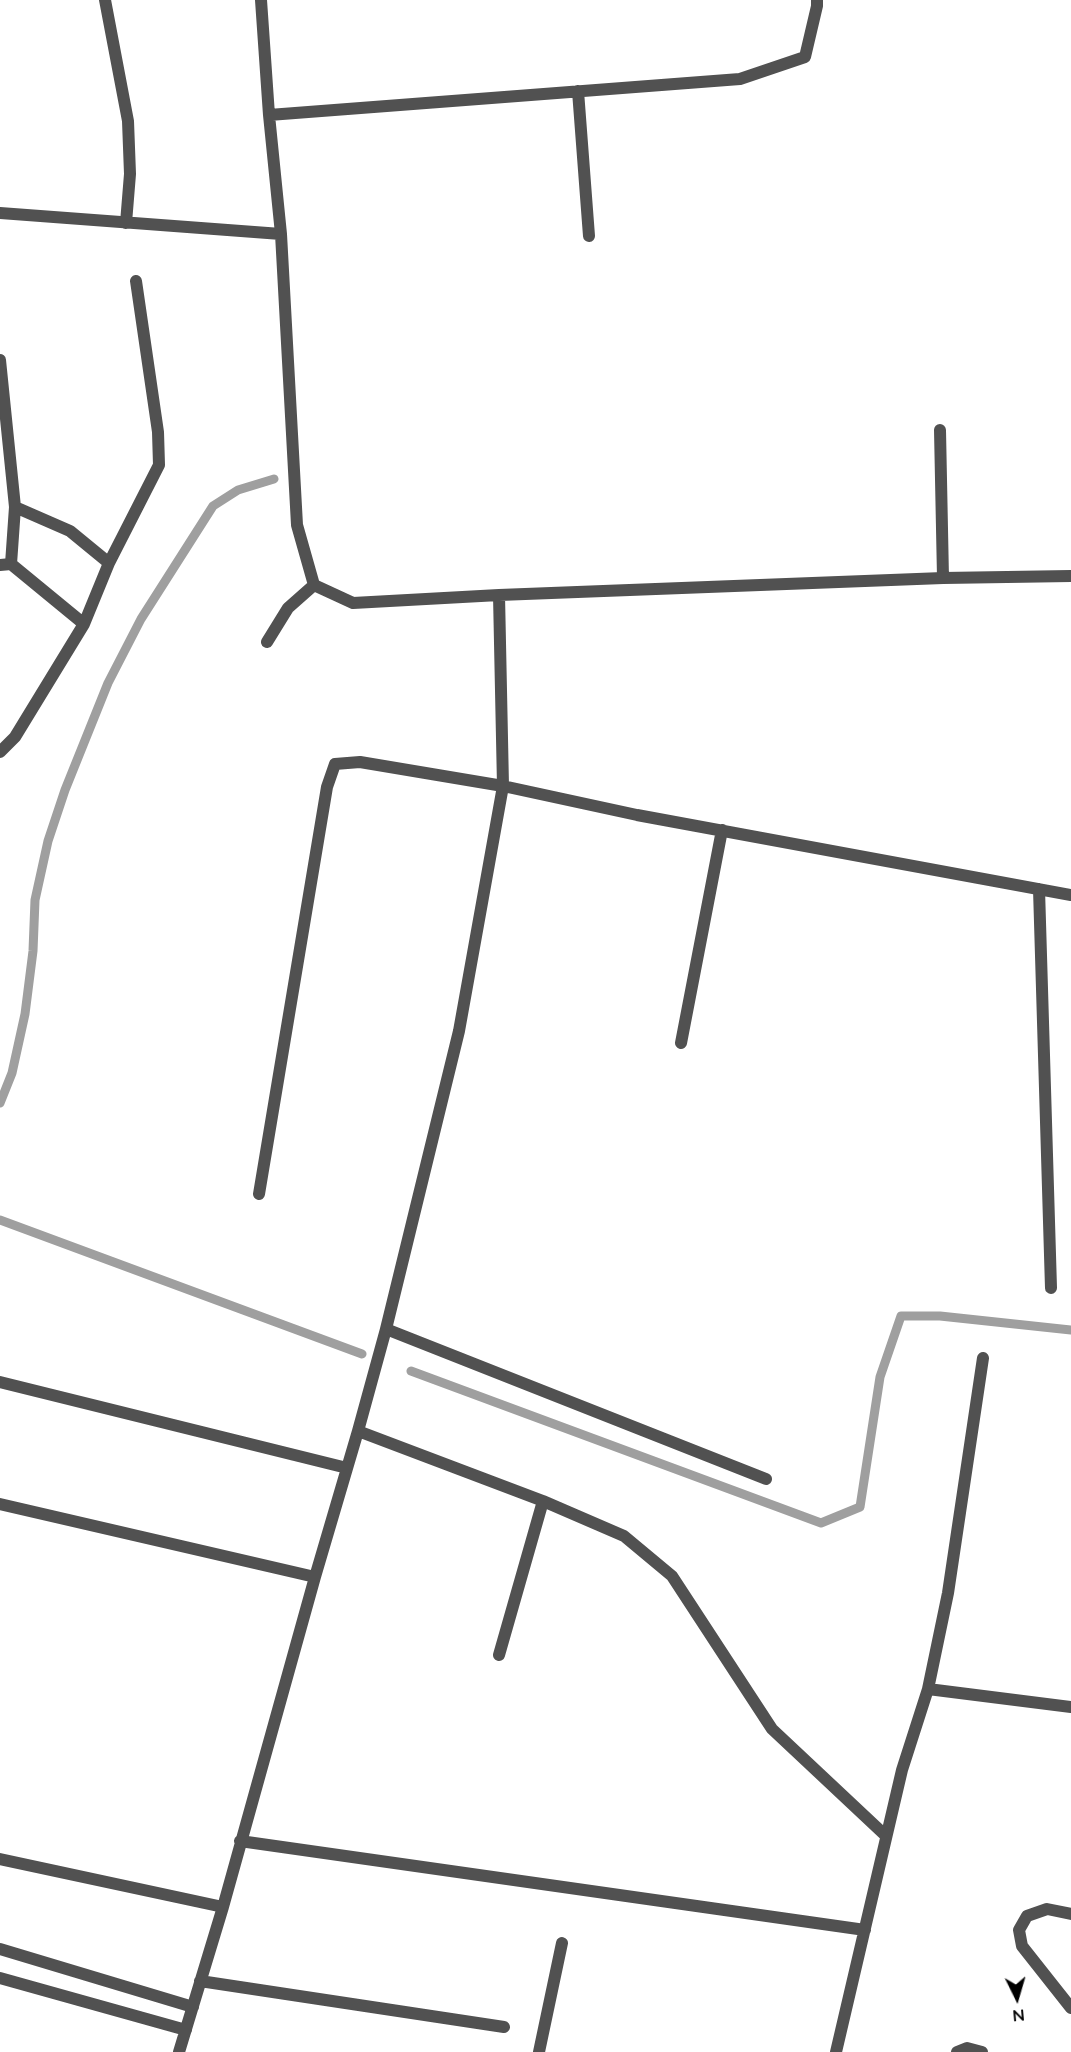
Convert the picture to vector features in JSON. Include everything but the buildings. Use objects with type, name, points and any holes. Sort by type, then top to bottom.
[{"type":"street","points":[[105,0],[128,121],[130,174],[126,223]]},
{"type":"street","points":[[261,0],[269,115],[281,234],[297,525],[314,585],[353,603],[943,578],[1071,576]]},
{"type":"street","points":[[269,115],[740,79],[805,57],[817,0]]},
{"type":"street","points":[[578,91],[589,236]]},
{"type":"street","points":[[0,213],[281,234]]},
{"type":"street","points":[[0,752],[15,737],[84,624],[109,563],[159,465],[158,432],[136,282]]},
{"type":"street","points":[[0,360],[15,507],[6,565],[84,624]]},
{"type":"street","points":[[940,430],[943,578]]},
{"type":"street","points":[[15,507],[70,531],[109,563]]},
{"type":"street","points":[[267,642],[288,608],[314,585]]},
{"type":"street","points":[[179,2052],[223,1907],[386,1329],[459,1031],[503,786],[500,595]]},
{"type":"street","points":[[259,1194],[327,787],[335,764],[360,762],[503,786],[722,830],[1071,895]]},
{"type":"street","points":[[681,1043],[722,830]]},
{"type":"street","points":[[1039,888],[1051,1288]]},
{"type":"street","points":[[386,1329],[766,1479]]},
{"type":"street","points":[[836,2052],[902,1770],[928,1689],[948,1593],[983,1358]]},
{"type":"street","points":[[0,1382],[347,1468]]},
{"type":"street","points":[[358,1431],[543,1501],[624,1536],[672,1576],[772,1729],[886,1836]]},
{"type":"street","points":[[499,1655],[543,1501]]},
{"type":"street","points":[[0,1504],[315,1576]]},
{"type":"street","points":[[928,1689],[1071,1707]]},
{"type":"street","points":[[240,1841],[865,1930]]},
{"type":"street","points":[[0,1859],[223,1907]]},
{"type":"street","points":[[1071,1914],[1047,1909],[1027,1916],[1019,1930],[1022,1946],[1071,2008]]},
{"type":"street","points":[[539,2052],[562,1943]]},
{"type":"street","points":[[0,1949],[193,2007]]},
{"type":"street","points":[[0,1978],[186,2030]]},
{"type":"street","points":[[200,1981],[504,2027]]},
{"type":"street","points":[[957,2052],[967,2048],[982,2052]]},
{"type":"waterway","points":[[0,1103],[12,1073],[25,1014],[33,951],[35,900],[48,841],[65,790],[108,683],[141,619],[213,506],[238,490],[274,479]]},
{"type":"waterway","points":[[0,1220],[362,1354]]},
{"type":"waterway","points":[[411,1371],[821,1523],[860,1507],[880,1377],[901,1316],[940,1316],[1071,1330]]}]
